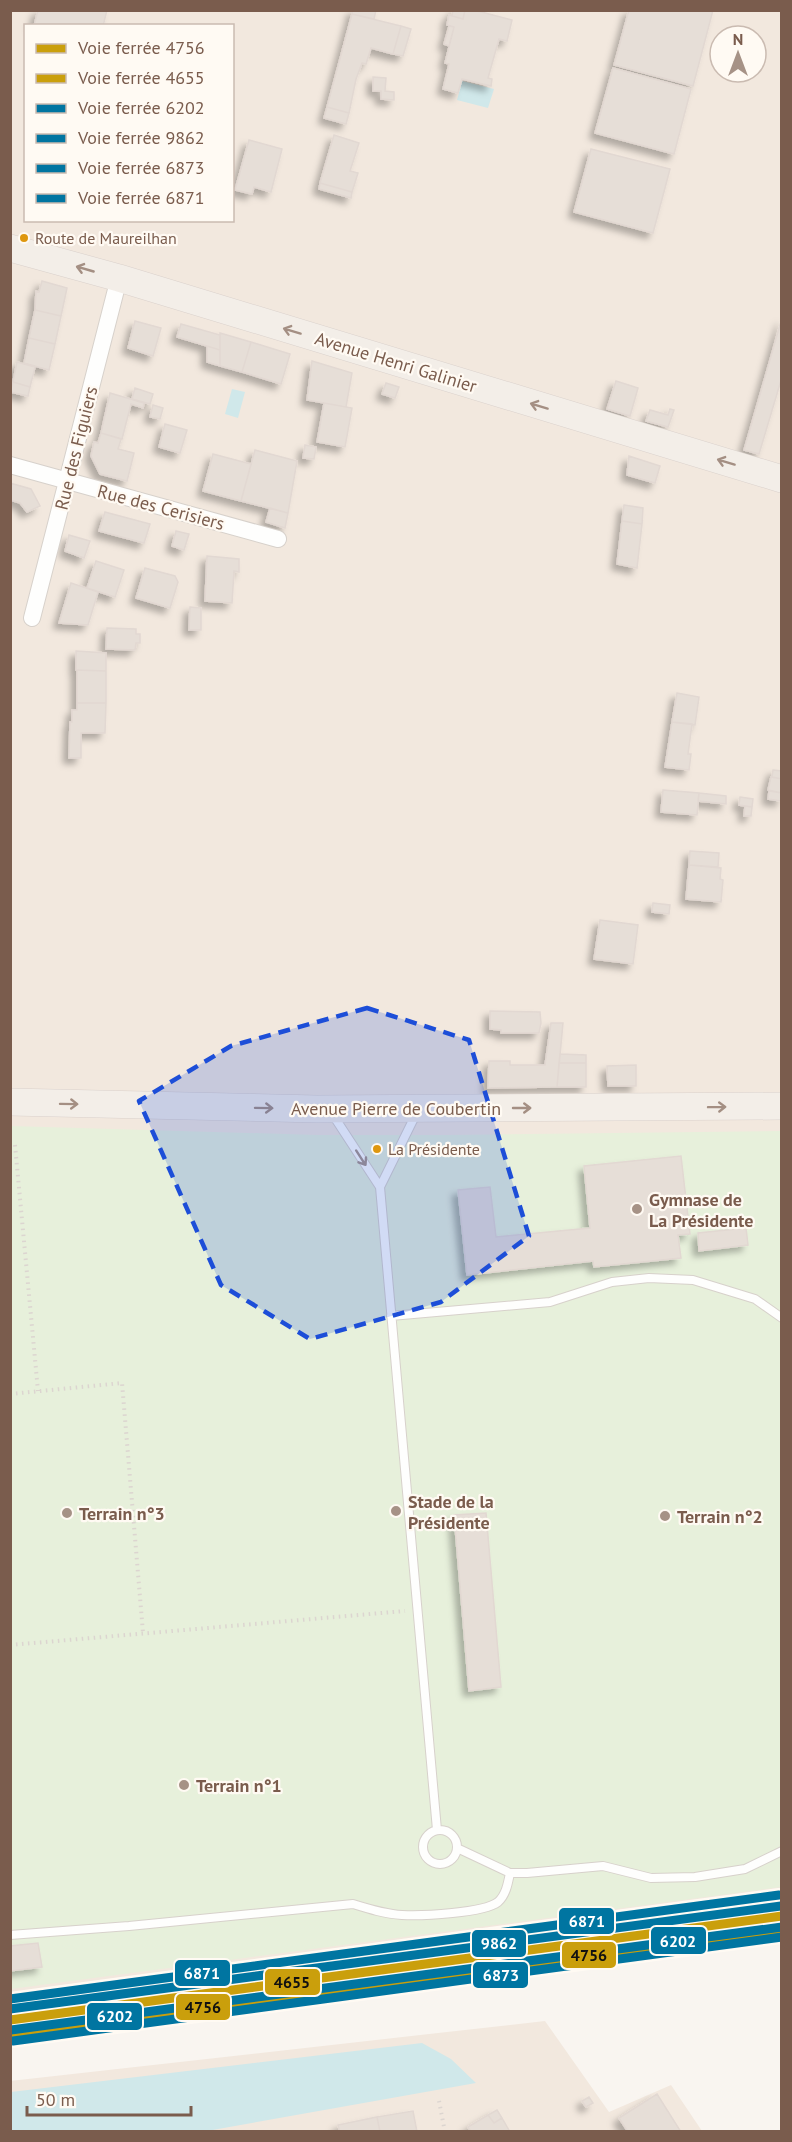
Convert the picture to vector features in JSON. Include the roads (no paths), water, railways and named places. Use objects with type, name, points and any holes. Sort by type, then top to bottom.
[{"type":"main road","name":"Avenue Henri Galinier","points":[[10,248],[118,278],[782,479]]},
{"type":"main road","name":"Avenue Pierre de Coubertin","points":[[10,1102],[330,1109],[782,1106]]},
{"type":"street","name":"Rue des Figuiers","points":[[32,618],[118,278]]},
{"type":"street","name":"Rue des Cerisiers","points":[[10,465],[278,539]]},
{"type":"lane","points":[[330,1109],[380,1187],[437,1830]]},
{"type":"lane","points":[[380,1187],[418,1109]]},
{"type":"lane","points":[[392,1316],[550,1302],[612,1282],[649,1278],[693,1280],[704,1283],[755,1299],[782,1318]]},
{"type":"lane","points":[[437,1830],[445,1830],[456,1840],[455,1855],[442,1864],[428,1860],[423,1853],[424,1838],[430,1832],[437,1830]]},
{"type":"lane","points":[[457,1848],[510,1873],[603,1866],[651,1878],[695,1877],[745,1869],[782,1851]]},
{"type":"lane","points":[[10,1935],[353,1904],[403,1915],[470,1911],[496,1903],[504,1894],[510,1873]]},
{"type":"water","points":[[462,81],[494,89],[488,108],[457,100]]},
{"type":"water","points":[[232,389],[245,392],[238,418],[225,414]]},
{"type":"water","points":[[422,2043],[451,2059],[476,2083],[207,2131],[11,2131],[11,2092]]},
{"type":"rail line","name":"6871","points":[[10,1999],[779,1895]]},
{"type":"rail line","name":"9862","points":[[10,2009],[781,1906]]},
{"type":"rail line","name":"4655","points":[[10,2020],[782,1916]]},
{"type":"rail line","name":"6202","points":[[11,2030],[782,1927]]},
{"type":"rail line","name":"4756","points":[[10,2033],[782,1929]]},
{"type":"rail line","name":"6873","points":[[13,2041],[782,1937]]},
{"type":"place","name":"Route de Maureilhan","points":[[24,238]]},
{"type":"place","name":"La Présidente","points":[[377,1149]]},
{"type":"place","name":"Gymnase de La Présidente","points":[[637,1209]]},
{"type":"place","name":"Stade de la Présidente","points":[[396,1511]]},
{"type":"place","name":"Terrain n°3","points":[[67,1513]]},
{"type":"place","name":"Terrain n°2","points":[[665,1516]]},
{"type":"place","name":"Terrain n°1","points":[[184,1785]]}]
